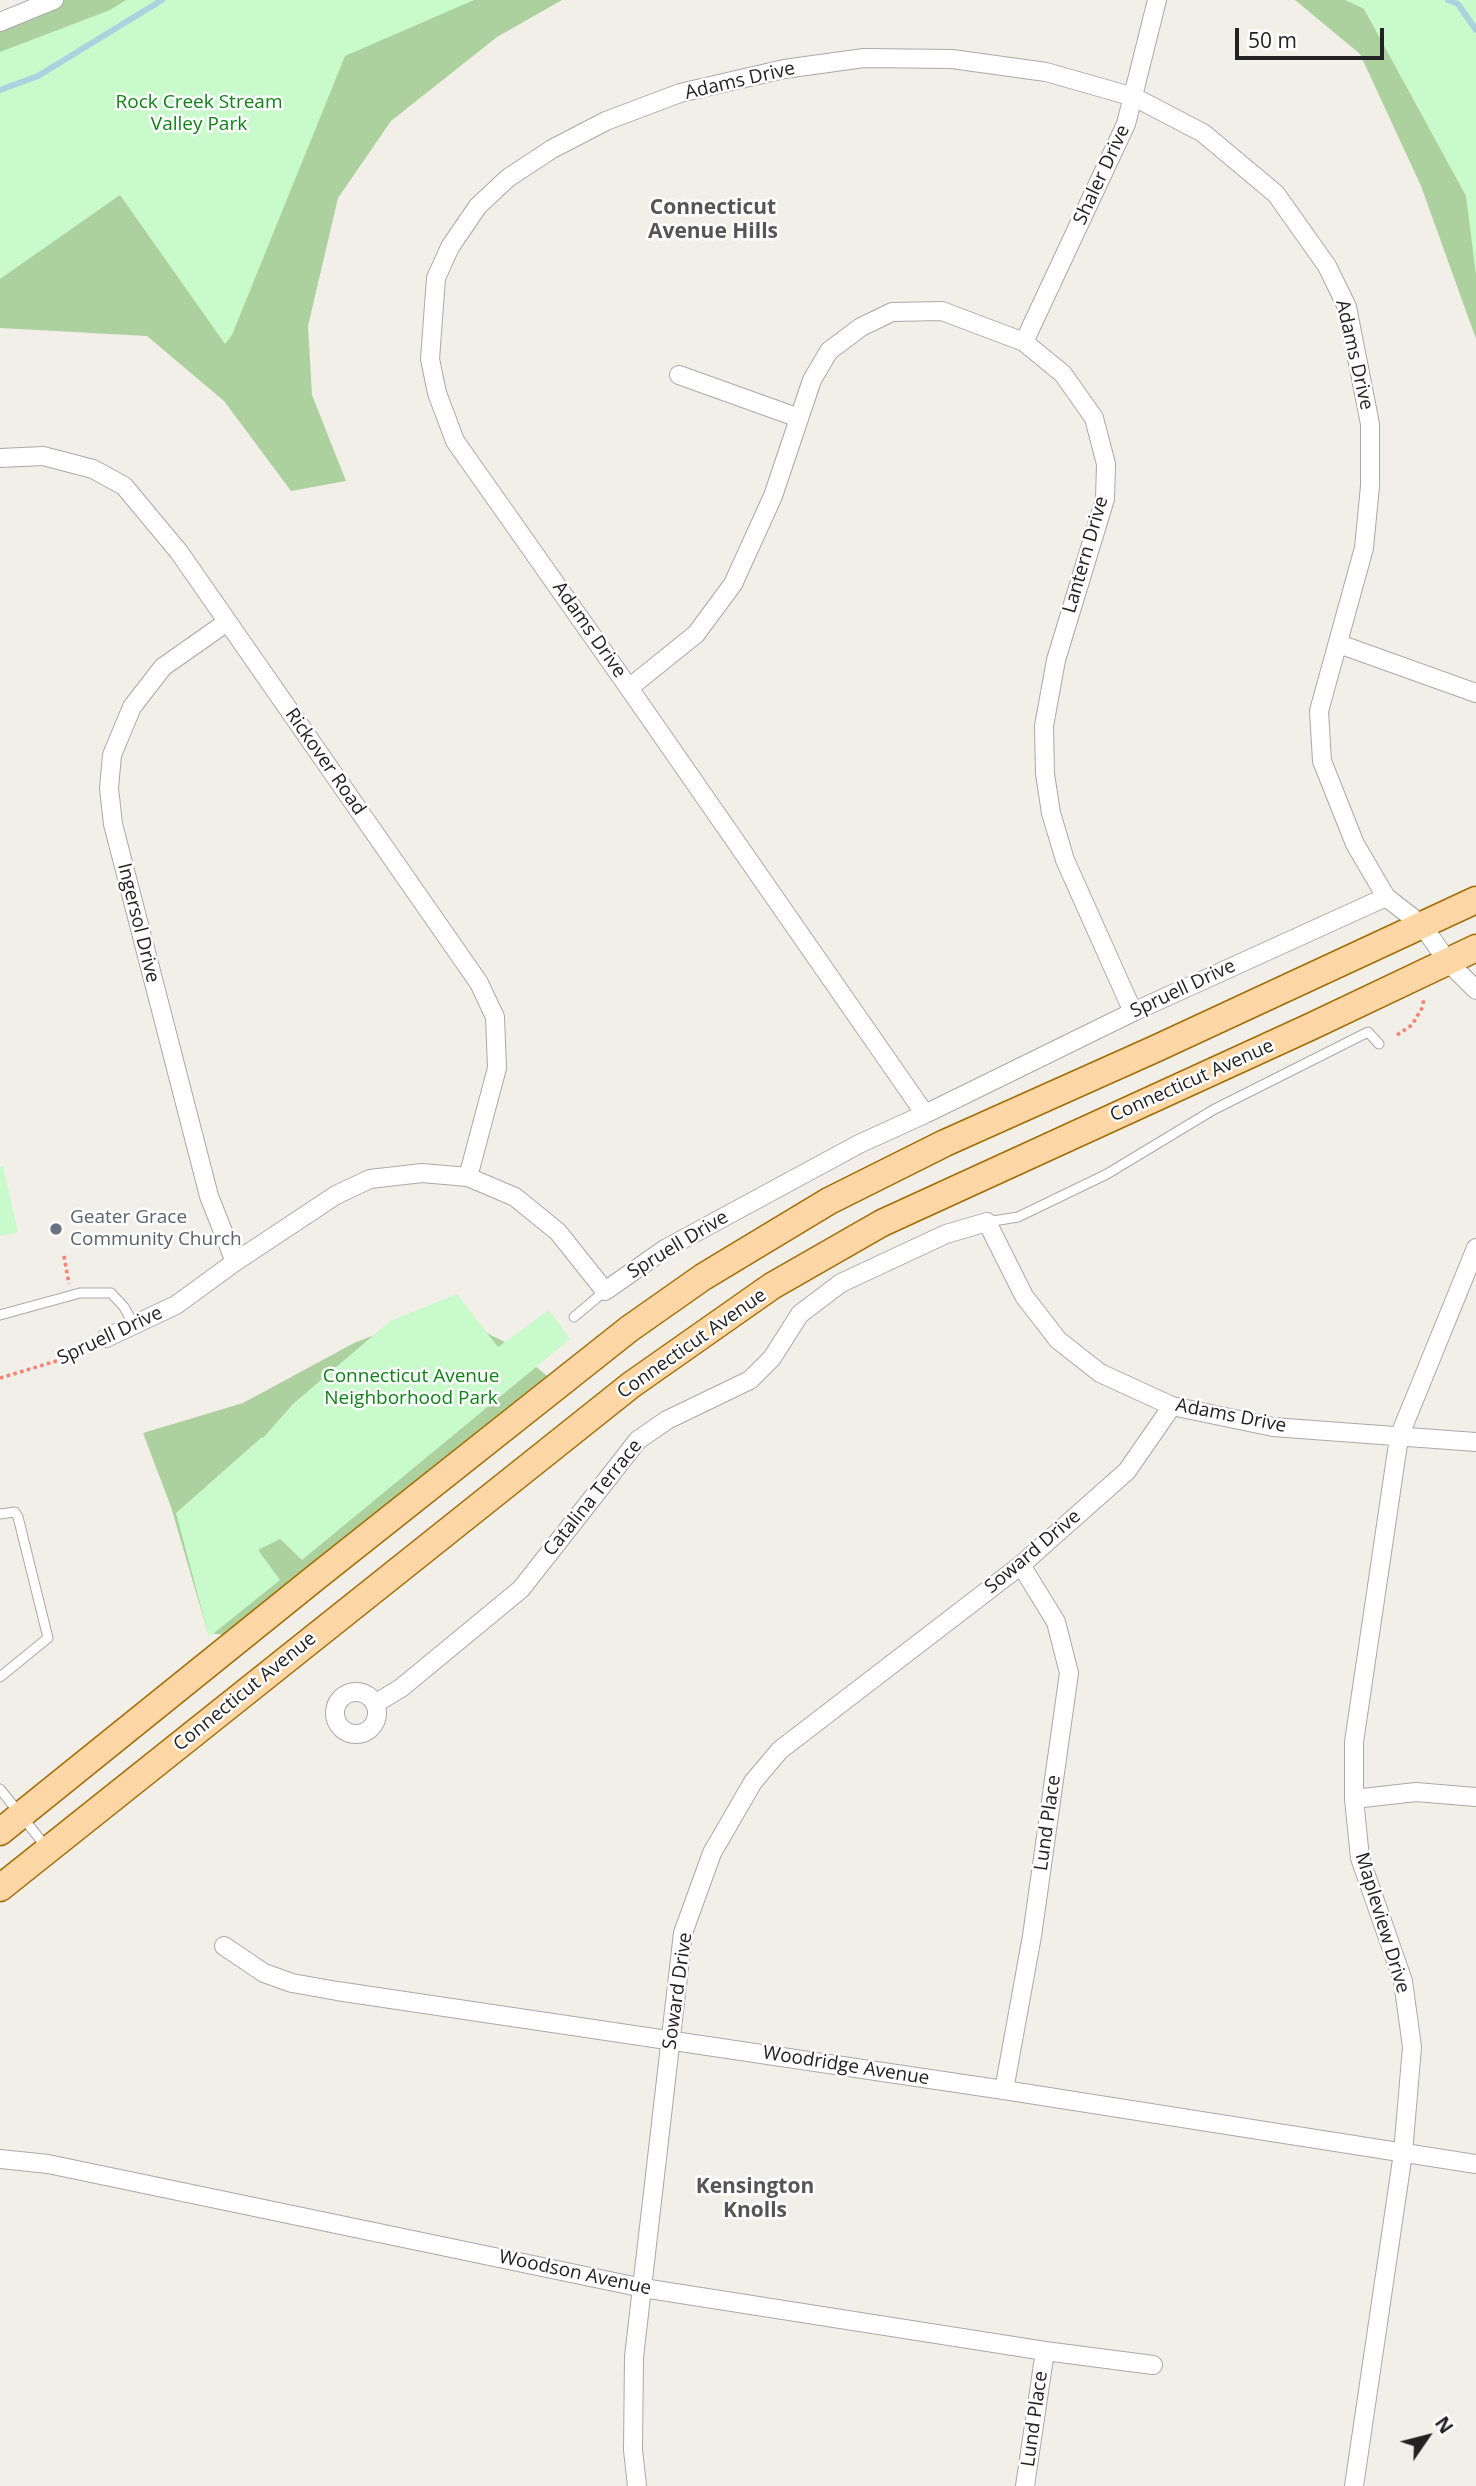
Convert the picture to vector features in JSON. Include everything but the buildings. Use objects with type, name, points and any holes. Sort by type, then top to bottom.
[{"type":"main road","points":[[0,1832],[609,1345],[703,1277],[829,1201],[945,1143],[1476,900]]},
{"type":"main road","name":"Connecticut Avenue","points":[[0,1888],[621,1393],[772,1286],[882,1223],[1476,948]]},
{"type":"street","points":[[0,22],[29,5],[54,0]]},
{"type":"street","name":"Shaler Drive","points":[[1024,342],[1126,124],[1157,0]]},
{"type":"street","name":"Adams Drive","points":[[925,1114],[455,441],[437,393],[430,359],[436,278],[450,247],[478,206],[508,178],[552,149],[606,121],[680,93],[784,69],[864,58],[952,59],[1046,72],[1134,97],[1203,132],[1276,194],[1328,266],[1347,307],[1370,424],[1370,486],[1364,548],[1319,711],[1322,761],[1355,844],[1386,897],[1422,925],[1448,962],[1476,990]]},
{"type":"street","name":"Lantern Drive","points":[[629,688],[696,634],[733,584],[773,496],[812,380],[829,351],[861,327],[892,312],[942,311],[1024,342],[1063,374],[1094,418],[1106,464],[1105,499],[1056,660],[1044,726],[1045,774],[1051,813],[1065,860],[1133,1012]]},
{"type":"street","points":[[679,375],[799,418]]},
{"type":"street","name":"Rickover Road","points":[[0,458],[43,456],[93,469],[124,486],[179,552],[479,983],[495,1017],[497,1068],[468,1177]]},
{"type":"street","name":"Ingersol Drive","points":[[227,622],[163,667],[132,707],[112,755],[109,788],[113,824],[209,1196],[235,1262]]},
{"type":"street","points":[[1339,644],[1476,693]]},
{"type":"street","name":"Spruell Drive","points":[[106,1339],[176,1305],[336,1195],[370,1179],[422,1173],[468,1177],[515,1197],[558,1232],[605,1292],[677,1242],[859,1144],[1133,1012],[1386,897]]},
{"type":"street","name":"Adams Drive","points":[[987,1222],[1024,1296],[1058,1340],[1100,1373],[1172,1406],[1273,1427],[1476,1442]]},
{"type":"street","name":"Catalina Terrace","points":[[376,1703],[401,1688],[521,1589],[638,1440],[667,1420],[750,1380],[772,1358],[800,1314],[841,1283],[946,1234],[987,1222]]},
{"type":"street","name":"Mapleview Drive","points":[[1353,2486],[1403,2153],[1412,2047],[1403,1981],[1360,1858],[1354,1800],[1354,1742],[1399,1437],[1476,1248]]},
{"type":"street","name":"Soward Drive","points":[[637,2486],[633,2450],[634,2357],[683,1933],[712,1853],[752,1782],[780,1750],[1021,1565],[1127,1471],[1172,1406]]},
{"type":"street","name":"Lund Place","points":[[1004,2090],[1032,1936],[1069,1673],[1056,1622],[1021,1565]]},
{"type":"street","points":[[1354,1800],[1416,1792],[1476,1797]]},
{"type":"street","name":"Woodridge Avenue","points":[[225,1946],[264,1973],[292,1983],[1476,2164]]},
{"type":"street","name":"Woodson Avenue","points":[[0,2160],[48,2164],[642,2288],[1045,2351],[1153,2365]]},
{"type":"street","name":"Lund Place","points":[[1025,2486],[1045,2351]]},
{"type":"lane","points":[[987,1222],[1018,1217],[1107,1174],[1213,1110],[1368,1032],[1380,1044]]},
{"type":"lane","points":[[574,1317],[605,1292]]},
{"type":"lane","points":[[0,1315],[80,1293],[111,1293],[124,1307],[134,1325]]},
{"type":"lane","points":[[0,1514],[15,1512],[19,1517],[48,1639],[0,1677]]},
{"type":"lane","points":[[0,1789],[48,1849]]},
{"type":"path","points":[[1397,1035],[1412,1025],[1422,1008],[1424,998]]},
{"type":"path","points":[[64,1256],[69,1286]]},
{"type":"path","name":"Spruell Drive","points":[[0,1378],[60,1360],[106,1339]]},
{"type":"green space","points":[[54,0],[562,0],[497,37],[391,121],[338,198],[308,326],[312,395],[346,481],[291,491],[224,401],[147,336],[0,328],[0,22]]},
{"type":"green space","name":"Rock Creek Stream Valley Park","points":[[126,0],[474,0],[345,56],[232,335],[225,344],[120,195],[0,279],[0,52],[110,10]]},
{"type":"green space","points":[[1295,0],[1476,0],[1476,339],[1421,186],[1360,54]]},
{"type":"green space","points":[[1345,0],[1476,0],[1476,275],[1466,196],[1364,9]]},
{"type":"green space","points":[[3,1166],[18,1232],[0,1236],[0,1167]]},
{"type":"green space","name":"Connecticut Avenue Neighborhood Park","points":[[457,1294],[498,1347],[549,1310],[570,1339],[302,1560],[280,1539],[258,1550],[280,1580],[209,1637],[176,1513],[263,1438],[293,1404],[390,1321]]},
{"type":"green space","name":"Connecticut Avenue Neighborhood Park","points":[[439,1310],[503,1341],[559,1385],[242,1637],[208,1633],[171,1507],[143,1433],[243,1403],[354,1343]]},
{"type":"waterway","points":[[0,90],[38,76],[162,0]]},
{"type":"waterway","points":[[1448,0],[1458,4],[1476,30]]},
{"type":"place","name":"Geater Grace Community Church","points":[[56,1229]]},
{"type":"district","name":"Connecticut Avenue Hills","points":[[713,220]]},
{"type":"district","name":"Kensington Knolls","points":[[755,2199]]}]
